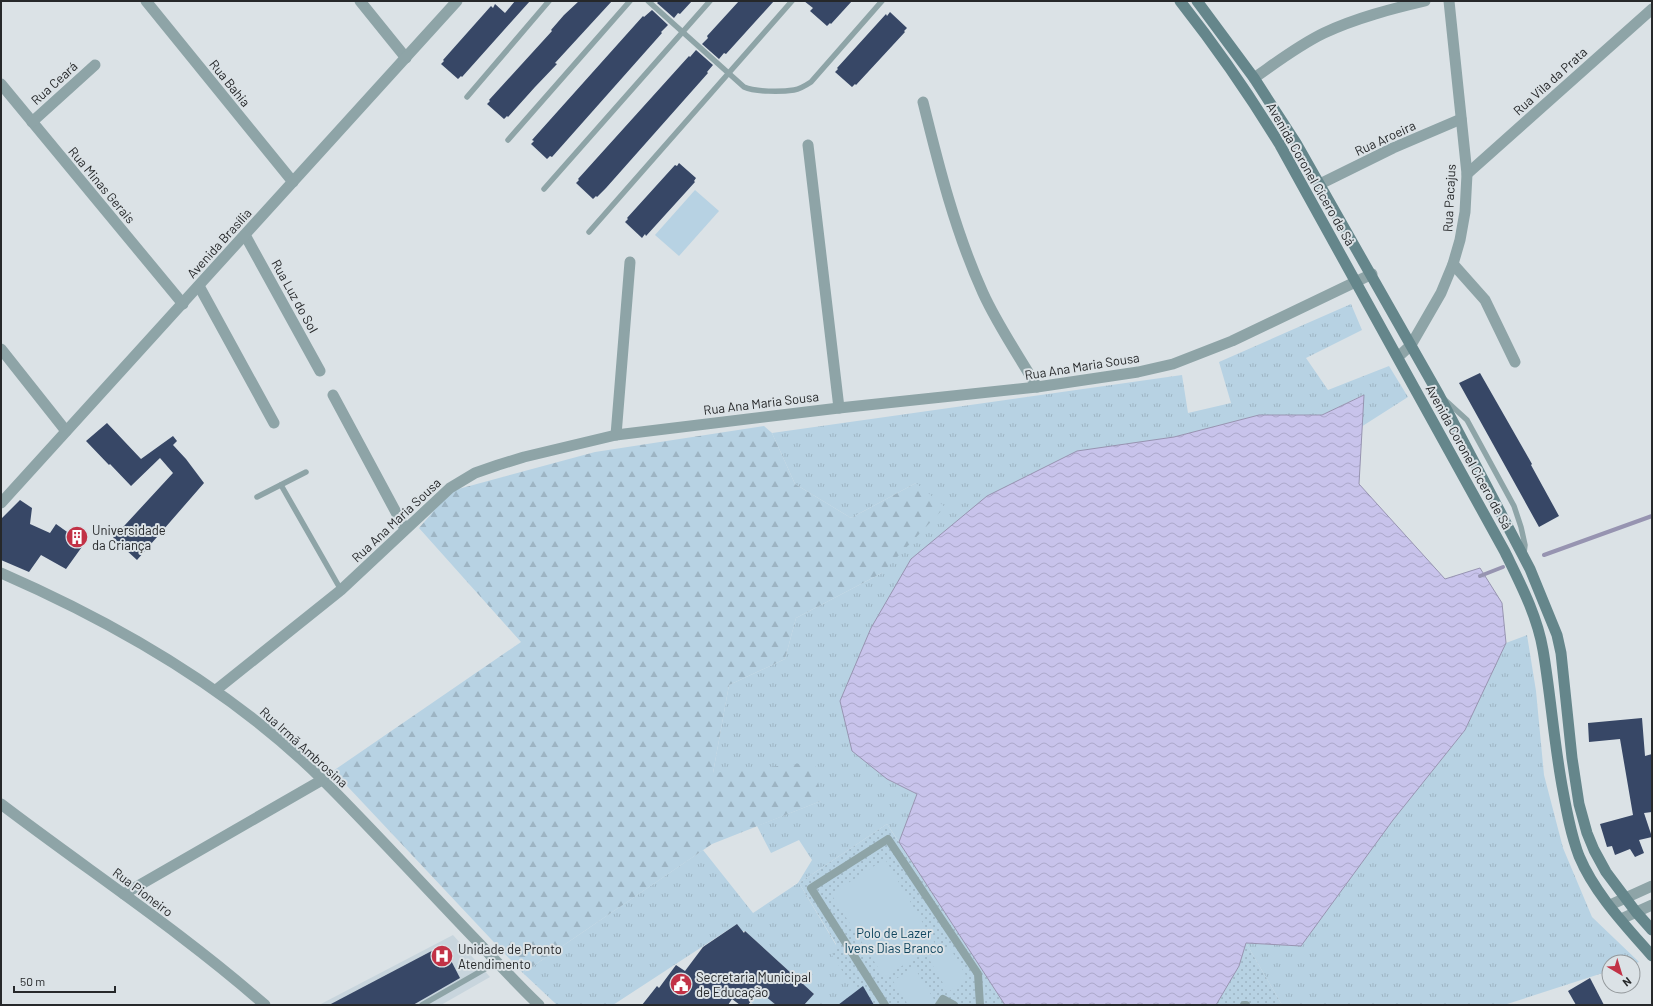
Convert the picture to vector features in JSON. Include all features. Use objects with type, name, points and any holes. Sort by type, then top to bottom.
[{"type":"main road","name":"Avenida Coronel Cícero de Sá","points":[[1180,1],[1216,47],[1254,102],[1280,145],[1505,552],[1523,590],[1536,624],[1543,650],[1565,804],[1579,856],[1591,879],[1621,920],[1652,956]]},
{"type":"main road","name":"Avenida Coronel Cícero de Sá","points":[[1197,1],[1254,78],[1278,114],[1320,184],[1439,395],[1524,557],[1557,636],[1579,804],[1594,850],[1606,872],[1624,898],[1652,930]]},
{"type":"street","name":"Rua Bahia","points":[[146,1],[293,182]]},
{"type":"street","points":[[360,1],[406,58]]},
{"type":"street","name":"Avenida Brasília","points":[[1,503],[457,1]]},
{"type":"street","points":[[1254,78],[1323,33],[1389,9],[1425,1]]},
{"type":"street","name":"Rua Pacajus","points":[[1398,357],[1411,345],[1441,293],[1453,264],[1460,240],[1465,212],[1467,174],[1449,1]]},
{"type":"street","name":"Rua Vila da Prata","points":[[1467,174],[1652,9]]},
{"type":"street","name":"Rua Ceará","points":[[32,122],[95,66]]},
{"type":"street","name":"Rua Minas Gerais","points":[[1,84],[183,304]]},
{"type":"street","points":[[923,102],[942,179],[968,257],[984,294],[1002,329],[1037,387]]},
{"type":"street","name":"Rua Aroeira","points":[[1320,184],[1393,148],[1461,119]]},
{"type":"street","points":[[808,145],[839,408]]},
{"type":"street","name":"Rua Luz do Sol","points":[[246,235],[320,371]]},
{"type":"street","points":[[616,435],[630,262]]},
{"type":"street","points":[[1453,264],[1485,300],[1515,362]]},
{"type":"street","name":"Rua Ana Maria Sousa","points":[[216,690],[341,590],[450,488],[475,473],[524,457],[616,435],[839,408],[1037,387],[1138,372],[1174,364],[1232,341],[1372,274]]},
{"type":"street","points":[[199,286],[274,423]]},
{"type":"street","points":[[1,349],[66,431]]},
{"type":"street","points":[[333,396],[405,529]]},
{"type":"street","name":"Rua Irmã Ambrosina","points":[[1,573],[94,618],[147,647],[216,690],[279,741],[322,780],[539,1005]]},
{"type":"street","points":[[124,894],[322,780]]},
{"type":"street","name":"Rua Pioneiro","points":[[1,804],[124,894],[225,971],[266,1005]]},
{"type":"street","points":[[885,1005],[811,888],[888,838],[978,974],[980,1005]]},
{"type":"street","points":[[1610,905],[1652,886]]},
{"type":"street","points":[[1621,920],[1652,905]]},
{"type":"street","points":[[939,1005],[943,999],[954,1005]]},
{"type":"lane","points":[[467,97],[550,1]]},
{"type":"lane","points":[[508,140],[630,1]]},
{"type":"lane","points":[[648,1],[728,74],[744,87],[751,90],[794,90],[802,88],[811,82],[882,1]]},
{"type":"lane","points":[[544,189],[710,1]]},
{"type":"lane","points":[[589,232],[792,1]]},
{"type":"lane","points":[[257,498],[306,472]]},
{"type":"lane","points":[[281,484],[341,590]]},
{"type":"lane","points":[[1565,804],[1579,804]]},
{"type":"lane","points":[[422,1005],[497,962]]},
{"type":"shaded area","name":"Unidade de Pronto Atendimento","points":[[453,935],[490,977],[441,1005],[319,1005]]},
{"type":"green space","points":[[695,190],[719,211],[679,256],[655,235]]},
{"type":"green space","points":[[1351,304],[1362,330],[1306,358],[1328,390],[1389,366],[1408,397],[1361,427],[1363,395],[1322,415],[1259,415],[1174,437],[887,779],[917,794],[899,842],[887,824],[799,883],[860,988],[846,1005],[804,1005],[814,994],[745,931],[742,931],[737,924],[613,1005],[557,1005],[523,973],[703,850],[753,913],[798,883],[812,860],[799,840],[771,853],[757,826],[821,801],[713,773],[729,685],[785,659],[796,618],[882,573],[916,483],[851,518],[795,484],[772,433],[1182,375],[1188,413],[1231,403],[1219,362]]},
{"type":"green space","points":[[764,426],[772,433],[795,484],[851,518],[916,483],[945,507],[882,573],[796,618],[785,659],[729,685],[713,773],[815,762],[821,801],[712,844],[523,973],[333,771],[521,642],[419,528],[451,491],[595,452]]},
{"type":"green space","points":[[1527,635],[1536,691],[1544,775],[1563,848],[1592,917],[1631,954],[1601,954],[1601,974],[1504,1005],[1282,1005],[1246,943],[1301,946],[1393,820],[1465,730],[1506,643]]},
{"type":"green space","name":"Polo de Lazer Ivens Dias Branco","points":[[887,824],[1005,1005],[846,1005],[843,1001],[860,988],[854,989],[832,955],[836,944],[799,883]]},
{"type":"green space","points":[[885,859],[936,945],[884,977],[831,894]]},
{"type":"green space","points":[[1246,943],[1282,1005],[1216,1005],[1239,966]]},
{"type":"green space","points":[[949,946],[968,979],[948,992],[929,959]]},
{"type":"green space","points":[[914,967],[935,1001],[930,1005],[908,1005],[893,981]]},
{"type":"green space","points":[[759,991],[776,1005],[754,1005],[751,1002]]},
{"type":"water","points":[[1364,395],[1359,484],[1445,579],[1480,568],[1502,603],[1506,643],[1465,730],[1393,820],[1301,946],[1246,943],[1239,966],[1216,1005],[1005,1005],[899,842],[917,794],[887,779],[852,751],[840,701],[871,628],[911,559],[987,496],[1077,451],[1174,437],[1259,415],[1322,415]]},
{"type":"building","points":[[515,1],[530,1],[462,77],[461,76],[458,79],[441,64],[491,6],[493,8],[495,4],[505,13]]},
{"type":"building","points":[[579,1],[612,1],[555,63],[557,64],[508,117],[507,116],[504,119],[487,104],[490,101],[489,100],[552,31],[551,30],[564,15]]},
{"type":"building","points":[[659,1],[692,1],[680,14],[678,13],[674,18],[657,3]]},
{"type":"building","points":[[739,1],[774,1],[726,54],[724,53],[719,59],[702,44],[708,38],[707,36]]},
{"type":"building","points":[[804,1],[852,1],[831,24],[830,23],[827,26],[810,11],[813,8]]},
{"type":"building","points":[[652,10],[668,25],[552,157],[550,156],[547,159],[531,144],[534,141],[532,140],[643,16],[644,17]]},
{"type":"building","points":[[890,12],[907,28],[904,31],[905,32],[856,85],[855,84],[852,87],[835,72],[838,69],[837,68],[886,14],[887,16]]},
{"type":"building","points":[[696,50],[713,65],[707,72],[708,73],[606,188],[593,199],[576,183],[579,180],[578,179]]},
{"type":"building","points":[[679,163],[696,178],[694,181],[695,182],[646,236],[645,234],[642,238],[625,222],[675,165],[677,166]]},
{"type":"building","points":[[1480,373],[1532,464],[1531,465],[1559,516],[1539,527],[1459,383]]},
{"type":"building","points":[[107,423],[141,459],[173,436],[177,441],[173,445],[186,459],[204,483],[137,560],[113,538],[173,473],[160,458],[131,486],[86,441]]},
{"type":"building","points":[[20,500],[32,508],[30,524],[50,533],[56,524],[84,544],[66,569],[41,555],[29,572],[1,560],[1,519]]},
{"type":"building","points":[[1642,718],[1645,756],[1652,754],[1652,812],[1644,813],[1652,837],[1639,840],[1644,853],[1635,857],[1630,849],[1615,855],[1612,846],[1607,847],[1600,824],[1633,815],[1620,739],[1589,742],[1588,723]]},
{"type":"building","points":[[737,924],[744,933],[745,931],[814,994],[804,1005],[776,1005],[759,991],[748,1005],[740,1005],[732,999],[728,1005],[642,1005],[657,986],[659,988],[676,965],[685,971],[703,947]]},
{"type":"building","name":"Unidade de Pronto Atendimento","points":[[443,945],[460,978],[413,1005],[329,1005]]},
{"type":"building","points":[[1590,978],[1604,1005],[1576,1005],[1568,991]]},
{"type":"building","points":[[863,986],[874,1005],[838,1005]]},
{"type":"waterway","points":[[1544,555],[1652,516]]},
{"type":"waterway","points":[[1480,576],[1503,567]]},
{"type":"place","name":"Universidade da Criança","points":[[77,537]]},
{"type":"place","name":"Unidade de Pronto Atendimento","points":[[442,956]]},
{"type":"place","name":"Secretaria Municipal de Educação","points":[[681,984]]}]
